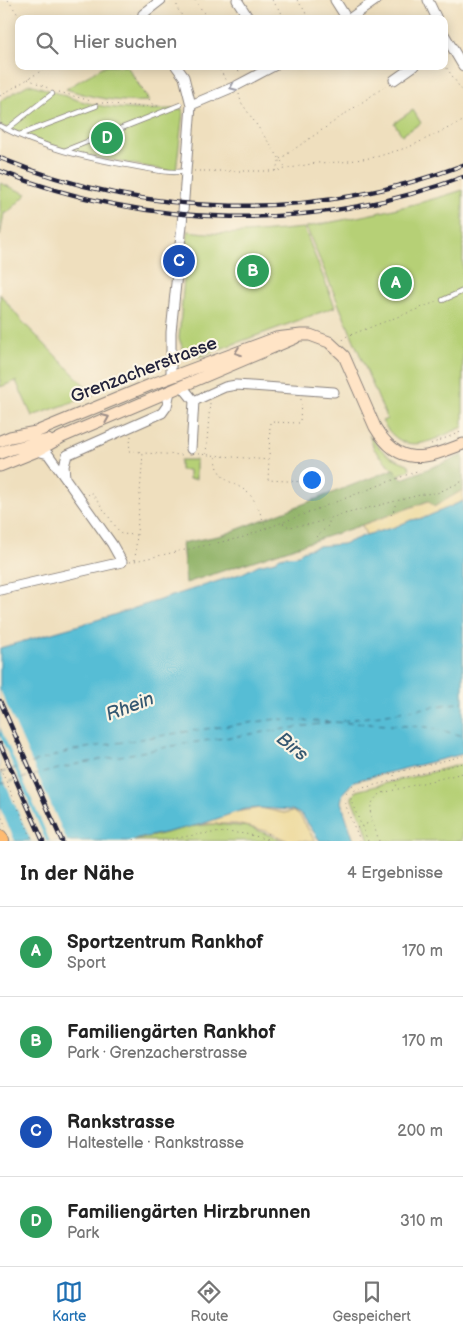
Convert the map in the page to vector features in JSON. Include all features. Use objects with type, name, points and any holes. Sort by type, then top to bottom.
[{"type":"main road","name":"Grenzacherstrasse","points":[[0,466],[43,452],[62,437],[280,346],[301,335]]},
{"type":"main road","name":"Grenzacherstrasse","points":[[0,441],[36,432],[171,377],[276,338],[310,335],[329,342],[344,356],[374,427],[381,438],[395,450],[411,456],[426,457],[463,444]]},
{"type":"main road","points":[[171,377],[182,386]]},
{"type":"main road","points":[[170,391],[171,377]]},
{"type":"main road","points":[[11,449],[36,432]]},
{"type":"main road","points":[[0,453],[62,437]]},
{"type":"main road","points":[[0,837],[2,841]]},
{"type":"street","points":[[144,15],[161,0]]},
{"type":"street","points":[[236,0],[246,15]]},
{"type":"street","points":[[335,0],[345,15]]},
{"type":"street","points":[[354,15],[376,0]]},
{"type":"street","points":[[428,0],[435,15]]},
{"type":"street","points":[[448,44],[463,66]]},
{"type":"street","points":[[171,377],[171,332],[191,105],[184,77],[179,70]]},
{"type":"street","points":[[191,105],[236,86],[266,70]]},
{"type":"street","points":[[394,80],[408,70]]},
{"type":"street","points":[[194,401],[225,387],[236,385],[334,392]]},
{"type":"street","points":[[182,386],[194,401],[193,452]]},
{"type":"street","name":"Grenzacherstrasse","points":[[43,452],[67,455],[162,413],[167,406],[170,391]]},
{"type":"street","points":[[0,590],[122,562],[112,544],[65,477],[43,452]]},
{"type":"street","points":[[65,477],[64,466],[67,455]]},
{"type":"lane","points":[[7,129],[52,92]]},
{"type":"lane","points":[[63,151],[180,105]]},
{"type":"lane","points":[[20,135],[96,106]]},
{"type":"lane","points":[[0,126],[63,151],[98,160],[175,173],[186,171]]},
{"type":"lane","points":[[443,300],[463,291]]},
{"type":"path","points":[[8,0],[17,15]]},
{"type":"path","points":[[178,0],[177,8],[181,15]]},
{"type":"path","points":[[195,0],[205,15]]},
{"type":"path","points":[[272,0],[283,15]]},
{"type":"path","points":[[297,0],[306,15]]},
{"type":"path","points":[[0,96],[43,70]]},
{"type":"path","points":[[130,70],[154,107]]},
{"type":"path","points":[[220,70],[228,82],[236,86]]},
{"type":"path","points":[[239,70],[236,86],[241,102],[287,169]]},
{"type":"path","points":[[448,70],[463,92]]},
{"type":"path","points":[[28,79],[52,92]]},
{"type":"path","points":[[275,171],[280,159],[394,80]]},
{"type":"path","points":[[60,92],[96,102],[116,105],[159,106]]},
{"type":"path","points":[[186,171],[275,171],[316,163],[342,162],[376,157],[409,147],[463,121]]},
{"type":"path","points":[[345,337],[443,300]]},
{"type":"path","points":[[302,390],[300,423],[270,422],[268,480],[306,482]]},
{"type":"path","points":[[206,455],[210,401],[208,395]]},
{"type":"path","points":[[134,431],[130,436],[129,451],[183,455],[193,452],[206,455],[269,460]]},
{"type":"path","points":[[426,446],[463,431]]},
{"type":"path","points":[[135,561],[143,453]]},
{"type":"path","points":[[216,456],[218,469],[222,477],[248,493],[254,500],[266,528]]},
{"type":"path","points":[[122,562],[135,561],[244,537],[422,469]]},
{"type":"path","points":[[282,522],[289,527],[312,524],[395,501],[437,493],[463,482]]},
{"type":"path","points":[[81,500],[92,492],[121,534],[137,535]]},
{"type":"path","points":[[390,514],[395,508],[395,501]]},
{"type":"path","points":[[316,537],[329,524],[329,519]]},
{"type":"path","points":[[360,841],[346,806],[344,797],[348,788],[357,782],[463,756]]},
{"type":"path","points":[[368,841],[351,801],[353,793],[362,787],[463,763]]},
{"type":"path","points":[[0,768],[33,841]]},
{"type":"path","points":[[379,841],[370,812],[371,804],[376,797],[382,793],[463,773]]},
{"type":"path","points":[[393,774],[398,789]]},
{"type":"path","points":[[355,829],[372,822]]},
{"type":"path","points":[[266,840],[269,832]]},
{"type":"path","points":[[162,841],[211,833],[249,834],[269,841]]},
{"type":"green space","points":[[97,70],[130,70],[149,101],[107,99],[66,89]]},
{"type":"green space","points":[[29,84],[107,107],[182,109],[176,172],[64,149],[0,125],[0,101]]},
{"type":"green space","points":[[413,110],[421,123],[402,135],[394,123]]},
{"type":"green space","points":[[0,183],[27,194],[7,213],[4,213],[0,236]]},
{"type":"green space","points":[[463,190],[463,427],[419,444],[409,443],[400,440],[391,433],[382,421],[387,419],[306,227],[404,207]]},
{"type":"green space","points":[[304,228],[335,307],[198,357],[183,349],[179,338],[188,231],[232,233]]},
{"type":"green space","points":[[0,294],[20,319],[94,395],[32,416],[16,381],[0,387]]},
{"type":"green space","points":[[369,435],[386,453],[408,464],[410,469],[398,475],[374,449]]},
{"type":"green space","points":[[463,455],[463,490],[434,507],[428,501],[362,525],[186,583],[182,543],[223,535],[394,469],[402,479]]},
{"type":"green space","points":[[180,460],[196,460],[196,479],[189,479],[189,470],[180,470]]},
{"type":"green space","points":[[463,764],[463,841],[369,841],[364,824],[352,800],[356,791]]},
{"type":"green space","points":[[215,824],[249,827],[284,841],[134,841],[189,827]]},
{"type":"sand","points":[[463,490],[463,501],[424,518],[411,520],[395,527],[366,535],[362,525],[429,501],[434,507]]},
{"type":"sand","points":[[260,808],[284,813],[293,811],[301,817],[315,841],[288,841],[266,831],[236,824],[202,824],[235,812]]},
{"type":"water","points":[[463,501],[463,754],[354,781],[343,793],[341,802],[354,841],[320,841],[302,815],[292,810],[260,808],[245,809],[202,824],[129,841],[0,841],[0,648],[107,617],[243,573],[258,565],[275,561],[280,557],[298,555],[303,551],[318,546],[343,544],[411,520],[424,518]]},
{"type":"pier","points":[[0,690],[67,841],[50,841],[0,727]]},
{"type":"pier","points":[[0,736],[46,841],[31,841],[0,772]]},
{"type":"pier","points":[[0,808],[15,841],[0,841]]},
{"type":"ferry route","points":[[342,721],[463,702]]},
{"type":"ferry route","points":[[0,773],[74,750],[277,719],[427,727],[463,737]]},
{"type":"ferry route","points":[[0,784],[78,764],[183,744],[333,722]]},
{"type":"railway","points":[[0,158],[56,178],[114,193],[172,202],[231,206],[290,204],[348,197],[406,184],[463,165]]},
{"type":"railway","points":[[0,171],[56,190],[114,204],[172,213],[231,217],[290,215],[349,208],[406,195],[463,177]]},
{"type":"railway","points":[[0,701],[62,841]]},
{"type":"railway","points":[[0,744],[43,841]]},
{"type":"place","name":"Familiengärten Hirzbrunnen","points":[[107,138]]},
{"type":"place","name":"Rankstrasse","points":[[179,261]]},
{"type":"place","name":"Familiengärten Rankhof","points":[[253,271]]},
{"type":"place","name":"Sportzentrum Rankhof","points":[[396,283]]},
{"type":"water label","name":"Rhein","points":[[130,707]]},
{"type":"water label","name":"Birs","points":[[292,747]]}]
